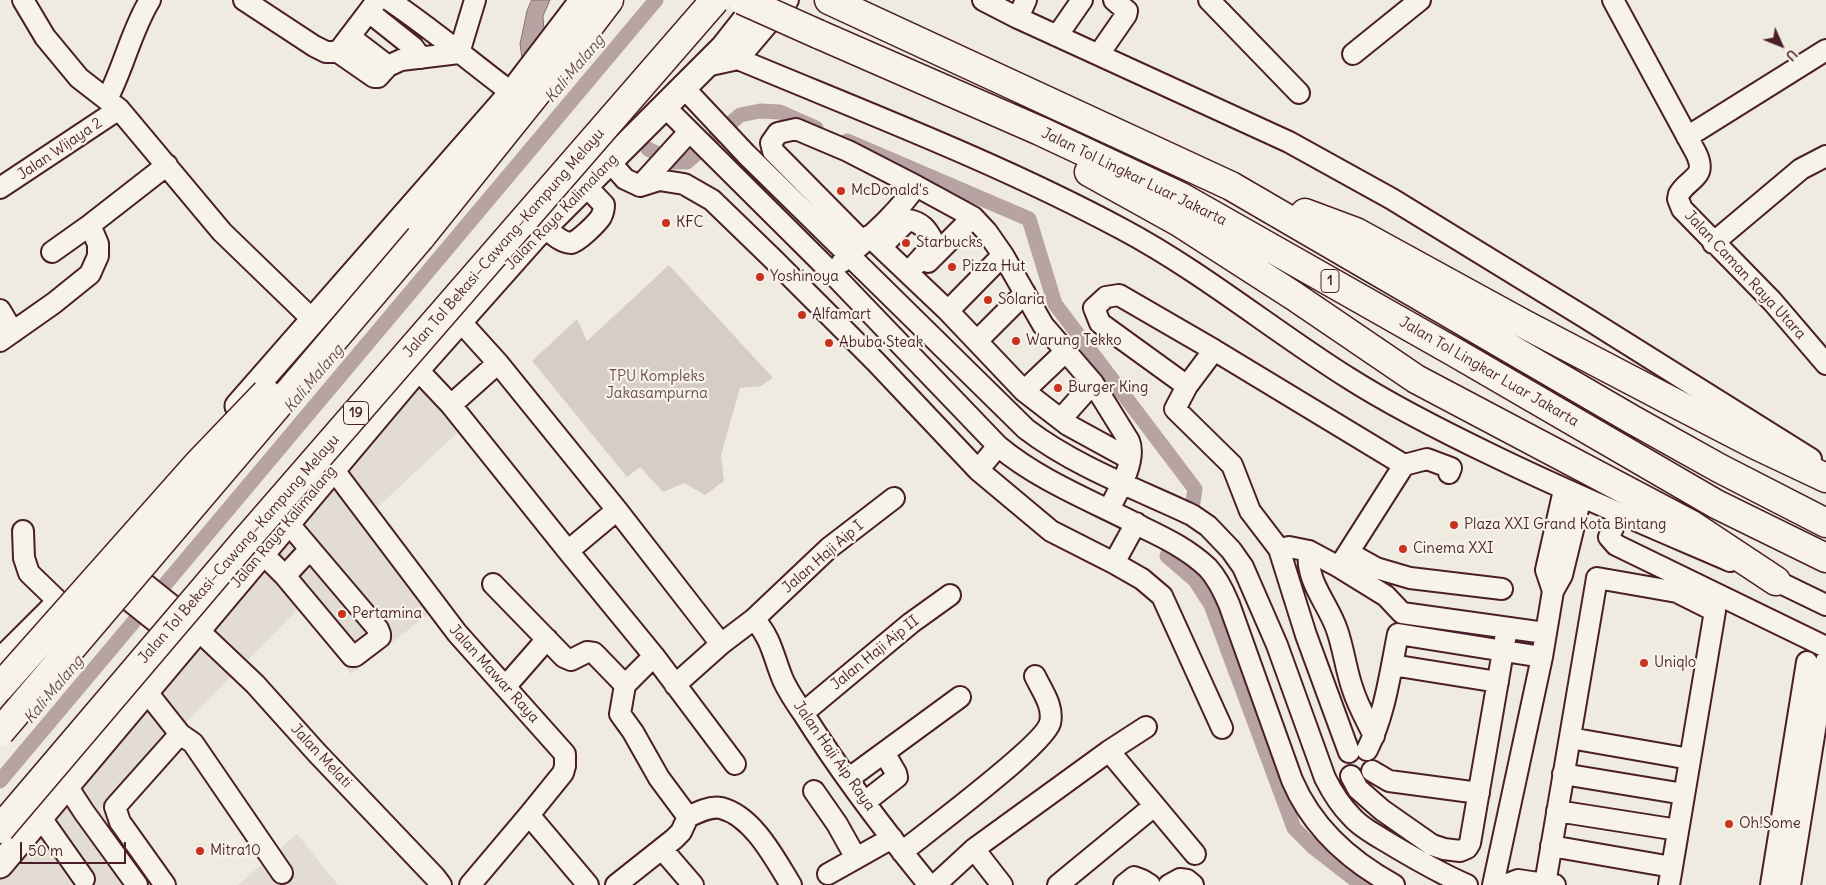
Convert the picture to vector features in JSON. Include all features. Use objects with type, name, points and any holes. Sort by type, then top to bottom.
[{"type":"highway","points":[[0,732],[420,238],[609,0]]},
{"type":"highway","name":"Jalan Tol Bekasi–Cawang–Kampung Melayu","points":[[0,829],[251,534],[715,0]]},
{"type":"highway","name":"Jalan Tol Lingkar Luar Jakarta","points":[[742,0],[1040,131],[1181,197],[1456,353],[1716,504],[1826,558]]},
{"type":"highway","name":"Jalan Tol Lingkar Luar Jakarta","points":[[831,1],[1231,186],[1633,420],[1719,468],[1826,523]]},
{"type":"highway","points":[[926,82],[1179,222],[1294,296],[1416,380],[1690,524],[1776,580]]},
{"type":"highway","points":[[1231,186],[1356,232],[1662,396],[1756,445],[1826,478]]},
{"type":"highway","points":[[0,687],[197,465],[314,342],[420,238]]},
{"type":"main road","points":[[2,656],[60,603],[109,570],[314,321],[516,88],[583,0]]},
{"type":"main road","name":"Jalan Raya Kalimalang","points":[[0,865],[146,691],[188,634],[288,523],[417,369],[544,227],[724,47],[761,0]]},
{"type":"main road","points":[[109,570],[188,634]]},
{"type":"street","points":[[23,0],[45,37],[78,78],[113,104],[167,164],[222,232],[314,321]]},
{"type":"street","points":[[113,104],[125,58],[138,21],[150,0]]},
{"type":"street","points":[[244,0],[326,52],[344,45],[385,3]]},
{"type":"street","points":[[459,52],[475,0]]},
{"type":"street","points":[[706,66],[738,58],[788,0]]},
{"type":"street","points":[[983,0],[1022,9],[1055,35],[1289,142],[1392,199],[1826,468]]},
{"type":"street","points":[[1055,35],[1077,0]]},
{"type":"street","points":[[1055,35],[1082,0]]},
{"type":"street","points":[[1099,54],[1126,15],[1127,11],[1114,0]]},
{"type":"street","points":[[1208,0],[1299,93]]},
{"type":"street","points":[[1353,54],[1420,0]]},
{"type":"street","name":"Jalan Caman Raya Utara","points":[[1613,0],[1698,158],[1700,170],[1693,180],[1681,190],[1678,199],[1682,209],[1772,301],[1826,364]]},
{"type":"street","points":[[385,3],[444,39],[459,52],[516,88]]},
{"type":"street","points":[[385,3],[421,58]]},
{"type":"street","points":[[344,45],[374,77],[378,77],[388,66],[401,60],[459,52]]},
{"type":"street","points":[[1687,138],[1823,57]]},
{"type":"street","points":[[738,58],[1005,172],[1083,208],[1126,231],[1196,274],[1348,378],[1439,430],[1572,494],[1776,580],[1826,605]]},
{"type":"street","points":[[684,88],[734,142],[864,243],[910,275],[948,311],[1024,391],[1061,419],[1100,444],[1130,459]]},
{"type":"street","name":"Jalan Wijaya 2","points":[[0,188],[113,104]]},
{"type":"street","points":[[665,107],[688,135],[714,157],[831,272],[998,446],[1017,462],[1041,476],[1180,546],[1210,570],[1229,604],[1300,800],[1311,816],[1337,844],[1352,857],[1394,885]]},
{"type":"street","points":[[1109,509],[1122,482],[1130,459],[1132,451],[1129,441],[1093,383],[1043,325],[1003,255],[987,232],[973,217],[848,151],[796,130],[778,133],[771,143],[773,151],[864,243],[1026,429],[1048,445],[1122,482],[1192,515],[1208,526],[1231,550],[1243,567],[1280,653],[1325,778],[1342,806],[1352,818],[1419,862],[1467,885]]},
{"type":"street","points":[[786,131],[878,172],[891,181],[895,190],[894,195],[864,243]]},
{"type":"street","points":[[640,186],[688,135]]},
{"type":"street","points":[[1713,242],[1801,169],[1826,156]]},
{"type":"street","points":[[52,252],[167,164]]},
{"type":"street","points":[[544,227],[558,239],[572,243],[577,241],[601,217],[604,210],[600,173],[640,186],[659,180],[684,184],[712,200],[875,361],[978,470],[1051,531],[1142,579],[1162,596],[1222,728]]},
{"type":"street","points":[[831,272],[864,243],[908,198],[916,186]]},
{"type":"street","points":[[910,275],[973,217]]},
{"type":"street","points":[[864,243],[908,220],[918,222],[929,233],[933,241],[932,246],[910,275]]},
{"type":"street","points":[[0,310],[7,337],[90,274],[98,256],[98,244],[90,224]]},
{"type":"street","points":[[948,311],[1003,255]]},
{"type":"street","points":[[977,341],[1025,293]]},
{"type":"street","points":[[1187,386],[1100,323],[1094,308],[1106,297],[1119,295],[1404,465]]},
{"type":"street","points":[[460,321],[498,363],[617,510],[721,644]]},
{"type":"street","points":[[875,361],[896,339]]},
{"type":"street","points":[[1214,350],[1187,386],[1175,409],[1232,465],[1250,511],[1279,549],[1309,644],[1363,746],[1374,759],[1372,771],[1363,778],[1351,776]]},
{"type":"street","points":[[1024,391],[1065,352]]},
{"type":"street","points":[[451,405],[498,363]]},
{"type":"street","points":[[417,369],[451,405],[654,656],[735,764]]},
{"type":"street","points":[[1061,419],[1093,383]]},
{"type":"street","points":[[978,470],[998,446]]},
{"type":"street","points":[[1344,560],[1404,465],[1427,459],[1451,468],[1449,473]]},
{"type":"street","name":"Jalan Mawar Raya","points":[[333,469],[457,633],[565,754],[566,766],[563,772],[476,882]]},
{"type":"street","points":[[1493,885],[1542,657],[1553,591],[1562,575],[1572,494]]},
{"type":"street","name":"Jalan Haji Aip I","points":[[675,684],[721,644],[754,619],[829,548],[894,498]]},
{"type":"street","points":[[568,551],[617,510]]},
{"type":"street","points":[[1619,514],[1609,536],[1616,545],[1826,647]]},
{"type":"street","points":[[262,553],[285,576],[352,656],[355,656],[380,637],[378,628],[288,523]]},
{"type":"street","points":[[1114,563],[1136,523]]},
{"type":"street","points":[[23,531],[24,558],[29,573],[60,603]]},
{"type":"street","points":[[1279,549],[1289,547],[1309,551],[1410,578],[1502,589]]},
{"type":"street","points":[[285,576],[310,549]]},
{"type":"street","points":[[1309,551],[1308,564],[1315,586],[1336,627],[1345,654],[1363,746]]},
{"type":"street","points":[[1344,560],[1386,596],[1402,613],[1546,633]]},
{"type":"street","points":[[1505,885],[1518,880],[1550,884],[1551,846],[1597,578],[1677,592],[1715,611],[1670,876],[1551,846]]},
{"type":"street","points":[[493,584],[567,659],[571,660],[587,652],[594,653],[625,685]]},
{"type":"street","name":"Jalan Haji Aip II","points":[[803,713],[911,623],[950,595]]},
{"type":"street","points":[[1402,613],[1383,710],[1363,746],[1344,760],[1345,769],[1358,789],[1382,810],[1432,845],[1444,849],[1460,851],[1467,848],[1470,843],[1479,794],[1489,681],[1494,651],[1507,628]]},
{"type":"street","name":"Jalan Haji Aip Raya","points":[[754,619],[763,628],[770,641],[784,681],[803,713],[848,779],[929,885]]},
{"type":"street","name":"Jalan Melati","points":[[188,634],[255,684],[441,885]]},
{"type":"street","points":[[1398,634],[1494,651],[1542,657]]},
{"type":"street","points":[[505,687],[547,639]]},
{"type":"street","points":[[1280,653],[1309,644]]},
{"type":"street","points":[[654,656],[625,685],[620,714],[633,732],[659,778],[688,817]]},
{"type":"street","points":[[1772,885],[1816,662]]},
{"type":"street","points":[[1790,885],[1816,662]]},
{"type":"street","points":[[1392,666],[1489,681]]},
{"type":"street","points":[[828,874],[856,858],[897,845],[1012,763],[1042,737],[1049,726],[1051,716],[1048,702],[1035,676]]},
{"type":"street","points":[[146,691],[180,734],[193,743],[282,873]]},
{"type":"street","points":[[848,779],[885,754],[960,697]]},
{"type":"street","points":[[935,885],[974,849],[1109,751],[1146,727]]},
{"type":"street","points":[[165,885],[120,822],[115,807],[180,734]]},
{"type":"street","points":[[1570,738],[1690,759]]},
{"type":"street","points":[[1109,751],[1195,854]]},
{"type":"street","points":[[865,802],[897,777],[885,754]]},
{"type":"street","points":[[1372,771],[1389,781],[1479,794]]},
{"type":"street","points":[[1564,774],[1684,794]]},
{"type":"street","points":[[67,786],[137,885]]},
{"type":"street","points":[[814,791],[856,858]]},
{"type":"street","points":[[1058,885],[1154,806]]},
{"type":"street","points":[[616,885],[662,849],[680,832],[688,817],[705,809],[720,808],[730,812],[751,827],[762,840],[791,885]]},
{"type":"street","points":[[1557,811],[1678,830]]},
{"type":"street","points":[[529,815],[588,885]]},
{"type":"street","points":[[40,818],[84,879]]},
{"type":"street","points":[[110,848],[143,855]]},
{"type":"street","points":[[662,849],[693,885]]},
{"type":"street","points":[[974,849],[1002,885]]},
{"type":"street","points":[[1124,885],[1134,878],[1150,885]]},
{"type":"street","points":[[1169,885],[1180,879],[1187,880],[1193,885]]},
{"type":"shaded area","points":[[532,0],[550,0],[543,16],[544,31],[523,65],[520,44],[527,11]]},
{"type":"shaded area","points":[[417,369],[457,433],[365,519],[430,613],[351,674],[299,608],[100,809],[155,885],[0,885],[0,865]]},
{"type":"shaded area","points":[[297,834],[338,885],[238,885]]},
{"type":"green space","name":"TPU Kompleks Jakasampurna","points":[[669,265],[773,378],[761,386],[740,388],[721,455],[724,481],[705,495],[684,483],[663,492],[640,467],[627,477],[532,361],[577,319],[587,341]]},
{"type":"waterway","name":"Kali Malang","points":[[0,781],[656,0]]},
{"type":"waterway","points":[[648,149],[674,162],[687,162],[740,115],[760,111],[780,112],[816,128]]},
{"type":"waterway","points":[[847,141],[1029,219],[1055,304],[1195,489],[1193,502]]},
{"type":"waterway","points":[[1171,549],[1167,556],[1195,580],[1211,605],[1294,828],[1313,847],[1362,885]]},
{"type":"place","name":"McDonald's","points":[[841,191]]},
{"type":"place","name":"KFC","points":[[666,223]]},
{"type":"place","name":"Starbucks","points":[[906,243]]},
{"type":"place","name":"Pizza Hut","points":[[952,267]]},
{"type":"place","name":"Yoshinoya","points":[[760,277]]},
{"type":"place","name":"Solaria","points":[[988,300]]},
{"type":"place","name":"Alfamart","points":[[802,315]]},
{"type":"place","name":"Warung Tekko","points":[[1016,341]]},
{"type":"place","name":"Abuba Steak","points":[[829,343]]},
{"type":"place","name":"Burger King","points":[[1058,388]]},
{"type":"place","name":"Plaza XXI Grand Kota Bintang","points":[[1454,525]]},
{"type":"place","name":"Cinema XXI","points":[[1403,549]]},
{"type":"place","name":"Pertamina","points":[[342,614]]},
{"type":"place","name":"Uniqlo","points":[[1644,663]]},
{"type":"place","name":"Oh!Some","points":[[1729,824]]},
{"type":"place","name":"Mitra10","points":[[200,851]]}]
